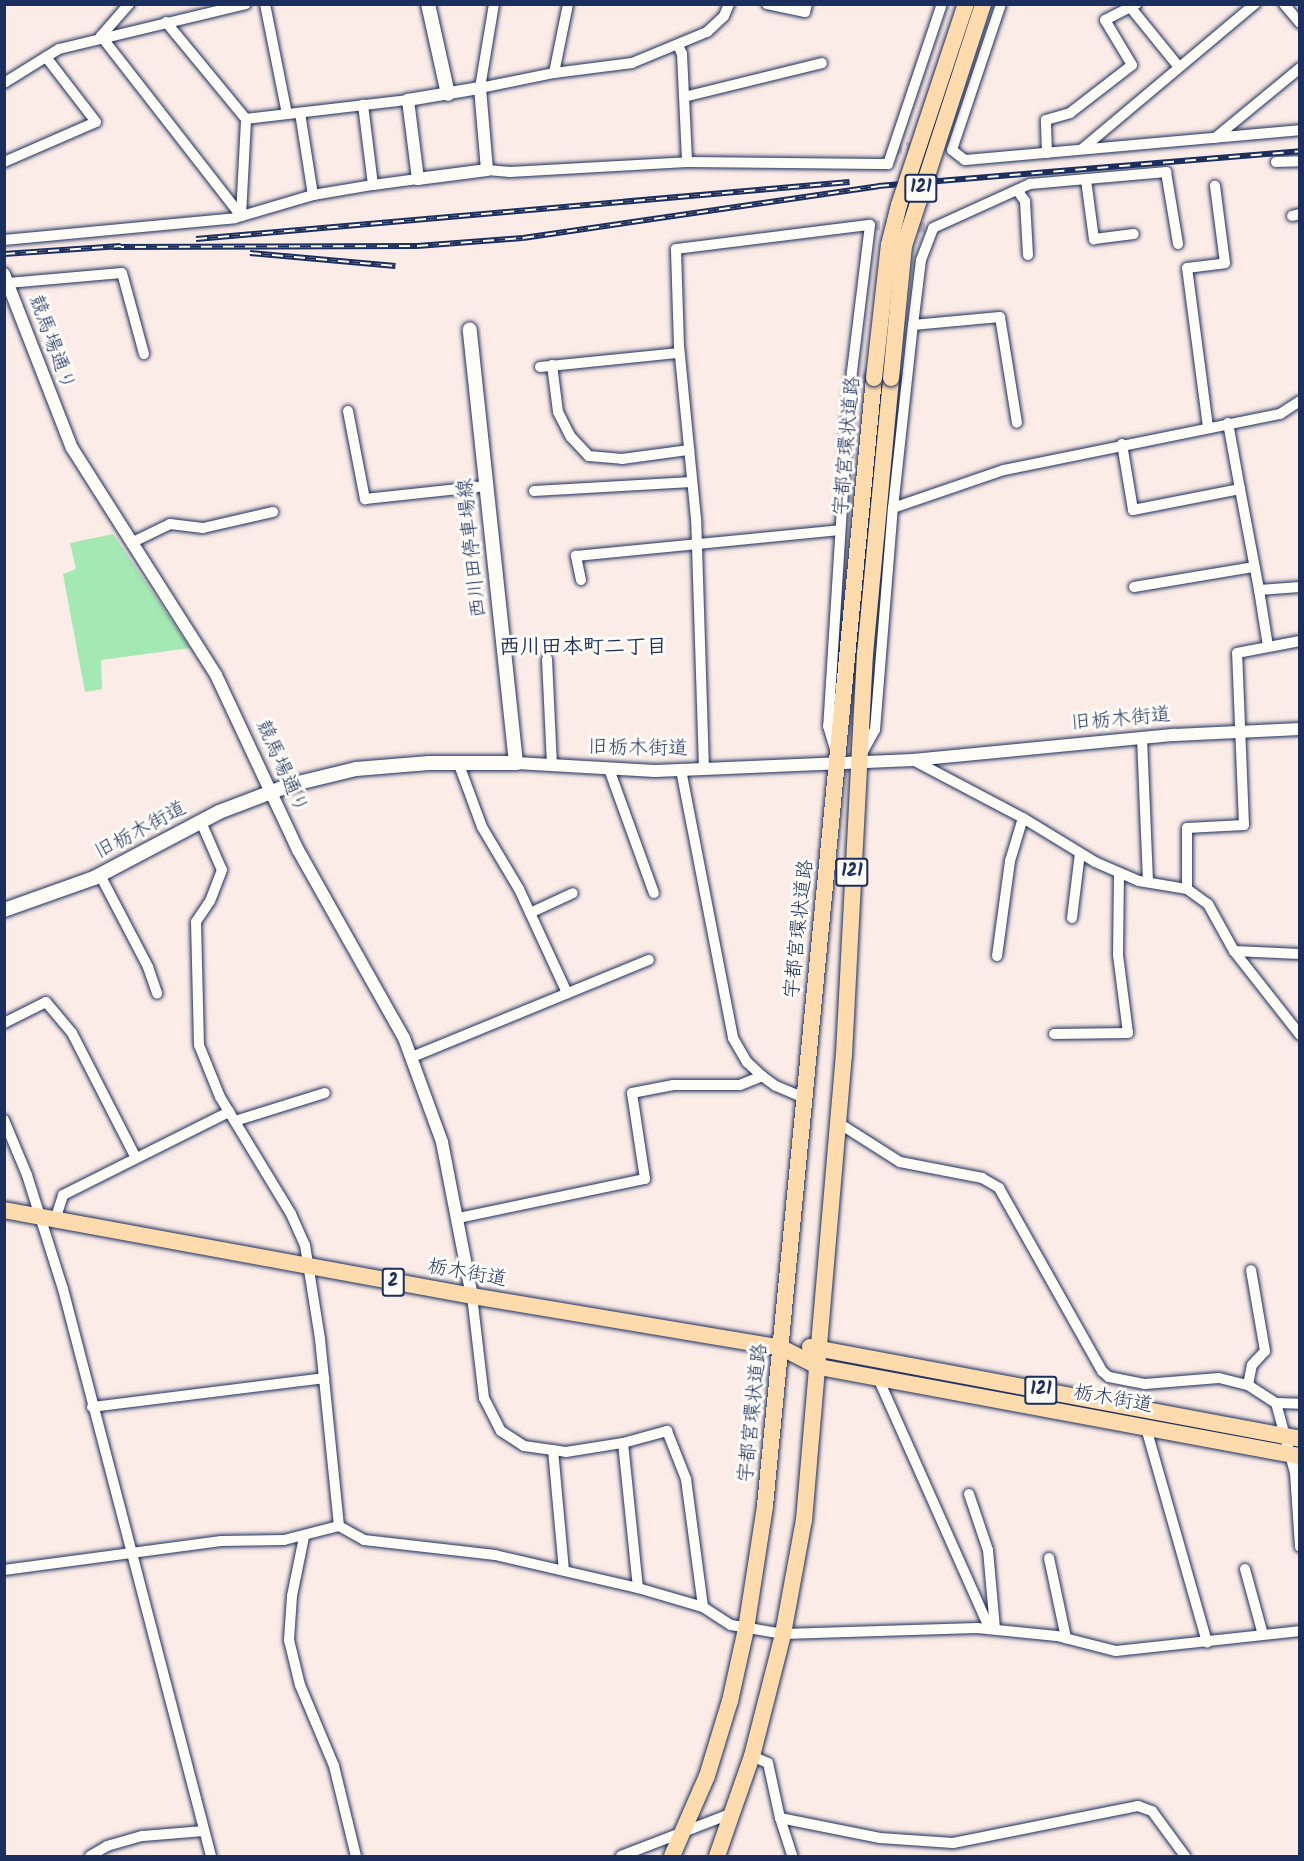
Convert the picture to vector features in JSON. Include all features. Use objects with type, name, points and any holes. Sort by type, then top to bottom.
[{"type":"main road","points":[[428,4],[448,93]]},
{"type":"main road","name":"宇都宮環状道路","points":[[717,1857],[736,1812],[752,1756],[783,1634],[804,1520],[819,1367],[837,1122],[883,378],[886,267],[898,205],[966,4]]},
{"type":"main road","name":"宇都宮環状道路","points":[[672,1857],[684,1832],[727,1712],[746,1629],[765,1506],[838,762],[883,378],[904,246],[983,4]]},
{"type":"main road","name":"西川田停車場線","points":[[470,329],[516,763]]},
{"type":"main road","name":"旧栃木街道","points":[[4,910],[100,875],[201,822],[270,792],[356,769],[458,762],[516,763]]},
{"type":"main road","name":"栃木街道","points":[[4,1210],[472,1296],[782,1348],[820,1347],[1294,1446]]},
{"type":"main road","name":"栃木街道","points":[[782,1348],[819,1367],[1146,1428],[1294,1446]]},
{"type":"street","points":[[101,36],[129,4]]},
{"type":"street","points":[[4,83],[46,57],[101,36],[246,4]]},
{"type":"street","points":[[265,4],[287,114]]},
{"type":"street","points":[[488,170],[480,88],[494,4]]},
{"type":"street","points":[[555,73],[568,4]]},
{"type":"street","points":[[246,119],[408,100],[555,73],[632,63],[707,32],[724,16],[729,4]]},
{"type":"street","points":[[767,4],[806,12],[807,4]]},
{"type":"street","points":[[4,240],[242,216],[313,195],[418,178],[488,170],[687,162],[888,164],[942,4]]},
{"type":"street","points":[[1001,4],[952,150],[965,160],[1299,130]]},
{"type":"street","points":[[1082,149],[1255,4]]},
{"type":"street","points":[[1284,4],[1299,23]]},
{"type":"street","points":[[1047,153],[1046,120],[1070,113],[1131,66],[1105,20],[1133,6],[1179,67]]},
{"type":"street","points":[[166,22],[246,119],[242,216]]},
{"type":"street","points":[[101,36],[242,216]]},
{"type":"street","points":[[678,45],[682,54],[687,162]]},
{"type":"street","points":[[4,162],[96,122],[46,57]]},
{"type":"street","points":[[684,97],[822,63]]},
{"type":"street","points":[[1215,138],[1299,68]]},
{"type":"street","points":[[408,100],[418,178]]},
{"type":"street","points":[[363,105],[373,185]]},
{"type":"street","points":[[300,113],[313,195]]},
{"type":"street","points":[[1276,162],[1299,160]]},
{"type":"street","points":[[858,762],[875,730],[893,508],[913,326],[921,260],[933,228],[1030,184],[1166,172],[1178,244]]},
{"type":"street","points":[[1086,180],[1094,239],[1134,234]]},
{"type":"street","points":[[1208,427],[1187,268],[1225,263],[1215,186]]},
{"type":"street","points":[[1017,190],[1025,201],[1028,255]]},
{"type":"street","points":[[704,769],[697,542],[679,353],[676,249],[870,225],[849,396],[828,726],[838,762]]},
{"type":"street","points":[[6,278],[122,273],[144,354]]},
{"type":"street","name":"競馬場通り","points":[[6,278],[72,448],[216,675],[270,792],[412,1057],[442,1142],[472,1296]]},
{"type":"street","points":[[913,326],[1000,317],[1017,423]]},
{"type":"street","points":[[540,367],[679,353]]},
{"type":"street","points":[[552,365],[558,412],[571,437],[589,456],[622,459],[689,450]]},
{"type":"street","points":[[893,508],[1004,470],[1122,444],[1280,414],[1299,401]]},
{"type":"street","points":[[348,411],[365,499],[486,486]]},
{"type":"street","points":[[1228,423],[1268,646]]},
{"type":"street","points":[[1122,444],[1133,510],[1240,489]]},
{"type":"street","points":[[534,490],[692,482]]},
{"type":"street","points":[[131,543],[170,524],[203,528],[273,512]]},
{"type":"street","points":[[581,580],[576,556],[697,542],[840,530]]},
{"type":"street","points":[[1134,586],[1254,567]]},
{"type":"street","points":[[1259,590],[1299,587]]},
{"type":"street","points":[[1187,889],[1187,828],[1244,825],[1237,653],[1299,641]]},
{"type":"street","points":[[547,660],[552,766]]},
{"type":"street","name":"旧栃木街道","points":[[516,763],[609,769],[681,770],[912,760],[1142,738],[1299,729]]},
{"type":"street","points":[[1142,738],[1148,882]]},
{"type":"street","points":[[912,760],[1023,818],[1080,853],[1119,873],[1148,882],[1187,889],[1208,904],[1234,951],[1299,1035]]},
{"type":"street","points":[[458,762],[482,827],[530,913],[567,993]]},
{"type":"street","points":[[609,769],[654,893]]},
{"type":"street","points":[[681,770],[729,1026],[747,1062],[776,1086],[804,1098]]},
{"type":"street","points":[[997,956],[1010,861],[1023,818]]},
{"type":"street","points":[[201,822],[222,870],[210,901],[196,922],[199,1044],[232,1117],[291,1214],[305,1245],[324,1378],[339,1526]]},
{"type":"street","points":[[1072,918],[1080,853]]},
{"type":"street","points":[[1054,1034],[1128,1032],[1118,955],[1119,873]]},
{"type":"street","points":[[100,875],[148,967],[157,993]]},
{"type":"street","points":[[530,913],[573,893]]},
{"type":"street","points":[[1234,951],[1299,954]]},
{"type":"street","points":[[412,1057],[649,960]]},
{"type":"street","points":[[4,1023],[46,1002],[72,1033],[136,1158]]},
{"type":"street","points":[[458,1218],[645,1179],[632,1093],[673,1085],[740,1085],[762,1076]]},
{"type":"street","points":[[47,1218],[63,1195],[136,1158],[232,1117],[325,1093]]},
{"type":"street","points":[[4,1120],[47,1218],[92,1407],[211,1857]]},
{"type":"street","points":[[837,1122],[900,1162],[982,1178],[999,1188],[1102,1371],[1109,1377],[1145,1384],[1219,1377],[1248,1385],[1276,1403],[1299,1404]]},
{"type":"street","points":[[1248,1385],[1252,1365],[1265,1351],[1251,1270]]},
{"type":"street","points":[[472,1296],[484,1398],[501,1431],[525,1446],[554,1450],[623,1443],[667,1431],[686,1479],[703,1607]]},
{"type":"street","points":[[92,1407],[324,1378]]},
{"type":"street","points":[[878,1378],[992,1629]]},
{"type":"street","points":[[1276,1403],[1294,1446],[1299,1547]]},
{"type":"street","points":[[1146,1428],[1207,1642]]},
{"type":"street","points":[[623,1443],[638,1588]]},
{"type":"street","points":[[554,1450],[564,1571]]},
{"type":"street","points":[[969,1494],[988,1550],[992,1629]]},
{"type":"street","points":[[4,1570],[221,1541],[304,1537],[339,1526],[364,1540],[495,1555],[638,1588],[703,1607],[730,1625],[783,1634],[992,1629],[1066,1638],[1116,1651],[1299,1631]]},
{"type":"street","points":[[304,1537],[292,1596],[289,1640],[300,1685],[334,1766],[356,1857]]},
{"type":"street","points":[[1049,1558],[1066,1638]]},
{"type":"street","points":[[1245,1569],[1263,1635]]},
{"type":"street","points":[[752,1756],[768,1763],[780,1818],[792,1857]]},
{"type":"street","points":[[780,1818],[880,1838],[953,1843],[1138,1806],[1152,1811],[1185,1857]]},
{"type":"street","points":[[621,1857],[736,1812]]},
{"type":"street","points":[[90,1857],[107,1846],[143,1836],[204,1831]]},
{"type":"green space","points":[[113,534],[190,648],[101,660],[102,689],[85,692],[63,574],[76,569],[70,543]]},
{"type":"tunnel","points":[[892,150],[922,146]]},
{"type":"tunnel","points":[[870,225],[933,228]]},
{"type":"railway","points":[[113,247],[417,246],[523,238],[878,186],[1300,151]]},
{"type":"railway","points":[[196,239],[850,182]]},
{"type":"railway","points":[[4,254],[121,246]]},
{"type":"railway","points":[[250,253],[395,266]]},
{"type":"district","name":"西川田本町二丁目","points":[[583,648]]}]
